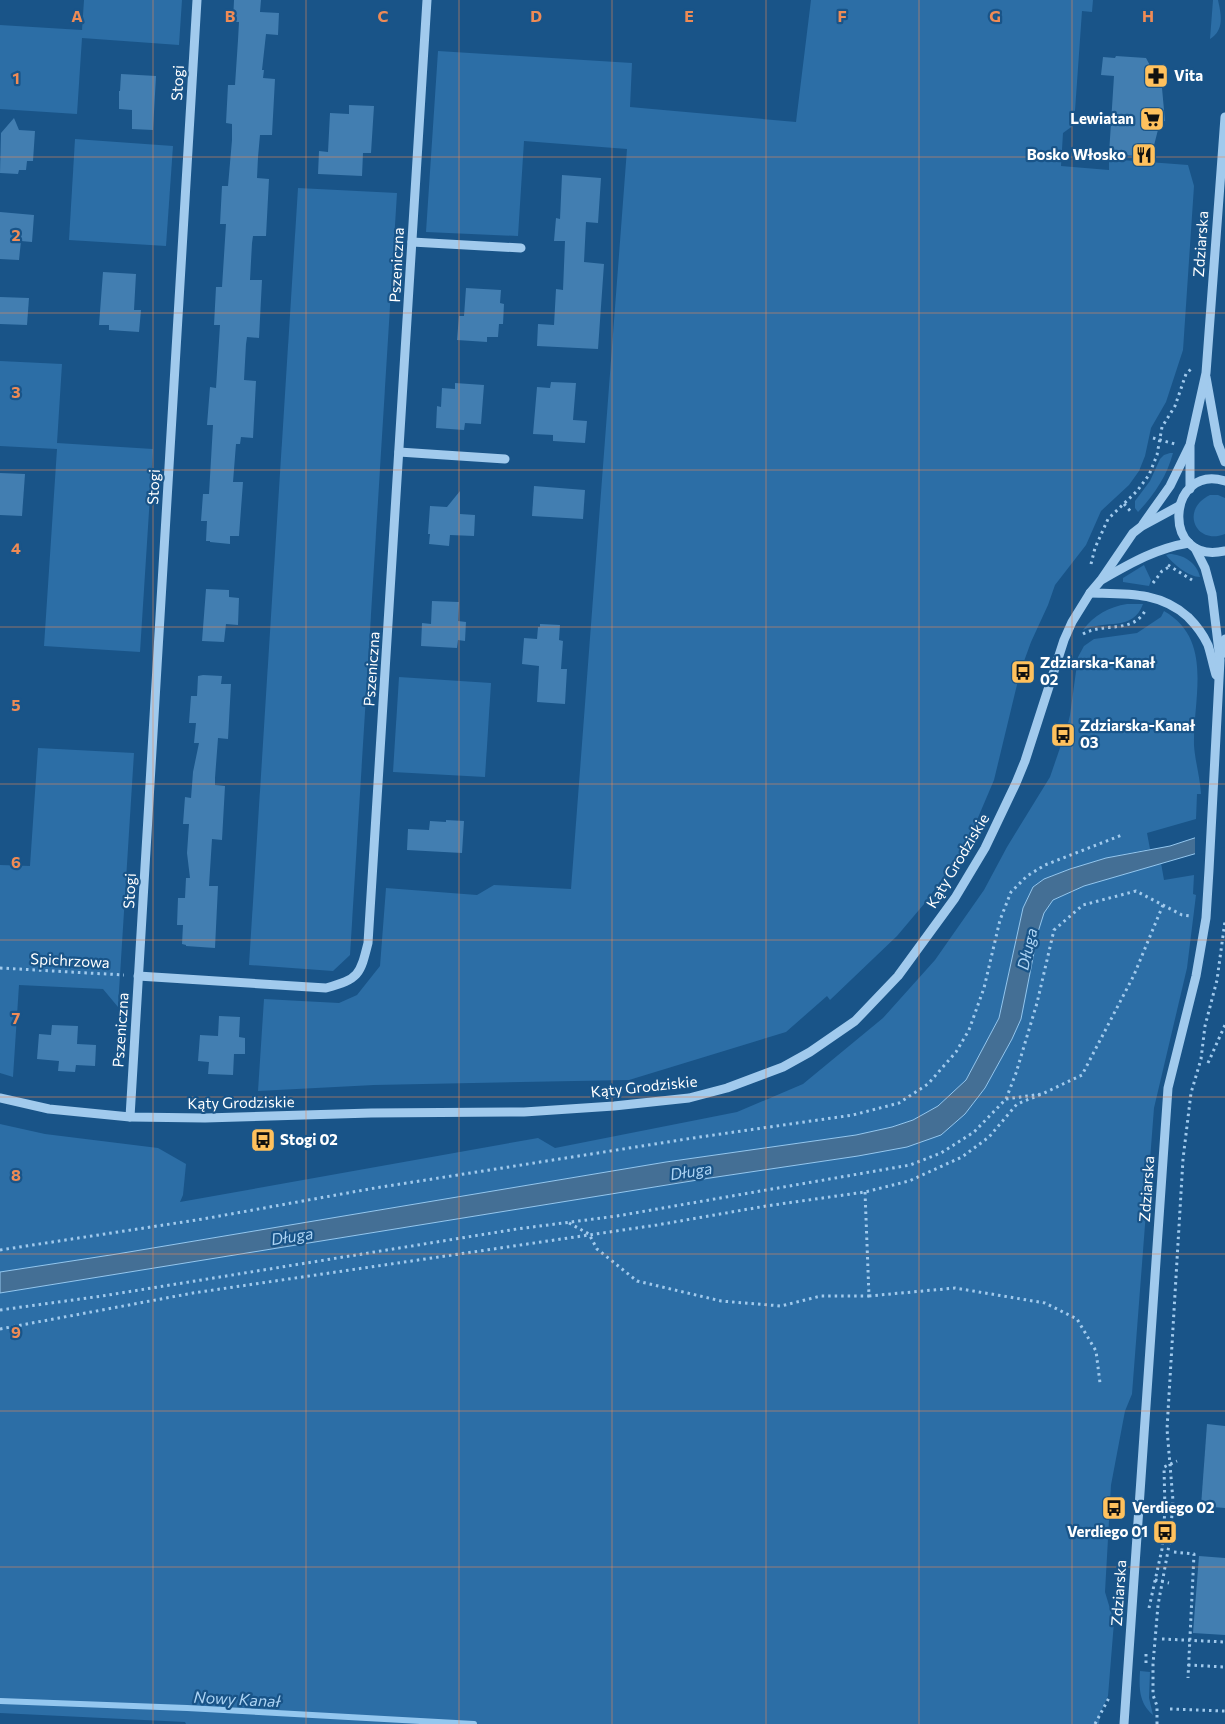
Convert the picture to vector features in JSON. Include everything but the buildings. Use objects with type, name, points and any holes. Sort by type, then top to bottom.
[{"type":"street","name":"Stogi","points":[[138,976],[197,0]]},
{"type":"street","name":"Pszeniczna","points":[[130,1117],[138,976],[326,988],[348,982],[362,968],[368,943],[426,0]]},
{"type":"street","name":"Zdziarska","points":[[1190,489],[1190,445],[1206,373],[1225,117]]},
{"type":"street","points":[[412,242],[521,248]]},
{"type":"street","name":"Zdziarska","points":[[1206,373],[1218,444],[1225,462]]},
{"type":"street","points":[[1142,526],[1170,486],[1190,445]]},
{"type":"street","points":[[399,452],[505,459]]},
{"type":"street","points":[[1179,506],[1183,497],[1199,482],[1211,479],[1225,481]]},
{"type":"street","name":"Zdziarska","points":[[1179,506],[1179,526],[1205,568],[1212,594],[1220,660]]},
{"type":"street","name":"Kąty Grodziskie","points":[[0,1098],[49,1109],[130,1117],[204,1118],[371,1113],[524,1112],[614,1106],[689,1098],[727,1088],[783,1067],[833,1037],[862,1015],[898,976],[955,898],[985,848],[1016,783],[1064,640],[1076,614],[1133,533],[1179,506]]},
{"type":"street","points":[[1192,545],[1206,552],[1217,553],[1225,551]]},
{"type":"street","name":"Kąty Grodziskie","points":[[1101,580],[1135,560],[1168,547],[1192,545]]},
{"type":"street","points":[[1090,593],[1139,594],[1161,599],[1182,611],[1200,631],[1208,645],[1218,684]]},
{"type":"street","name":"Zdziarska","points":[[1124,1724],[1168,1088],[1196,976],[1206,918],[1210,870],[1218,684],[1220,660],[1225,639]]},
{"type":"path","points":[[1091,568],[1096,548],[1108,519],[1143,484],[1149,475],[1162,427],[1175,406],[1186,374],[1207,355]]},
{"type":"path","points":[[1153,438],[1175,444]]},
{"type":"path","points":[[1124,504],[1134,517]]},
{"type":"path","points":[[1164,562],[1169,567],[1195,581]]},
{"type":"path","points":[[1152,587],[1157,577],[1169,567]]},
{"type":"path","points":[[1064,640],[1079,636],[1093,629],[1131,624],[1141,617],[1147,605]]},
{"type":"path","points":[[0,1310],[102,1296],[517,1229],[617,1216],[910,1165],[941,1153],[974,1132],[1006,1099],[1038,1003],[1054,930],[1083,905],[1136,891],[1182,915],[1206,918]]},
{"type":"path","points":[[0,1329],[194,1293],[657,1225],[766,1206],[865,1192],[909,1181],[962,1157],[989,1138],[1017,1104],[1082,1075],[1134,975],[1163,906]]},
{"type":"path","points":[[1157,1724],[1157,1706],[1153,1695],[1154,1664],[1158,1605],[1170,1540],[1173,1501],[1167,1429],[1186,1124],[1191,1094],[1201,1059],[1205,1026],[1216,980],[1225,920]]},
{"type":"path","name":"Spichrzowa","points":[[0,968],[138,976]]},
{"type":"path","points":[[1208,1063],[1225,1025]]},
{"type":"path","points":[[1006,1099],[1042,1094]]},
{"type":"path","points":[[865,1192],[869,1296]]},
{"type":"path","points":[[568,1222],[589,1234],[597,1249],[637,1281],[721,1301],[781,1306],[821,1296],[869,1296],[955,1288],[1044,1302],[1077,1319],[1096,1351],[1100,1383]]},
{"type":"path","points":[[1149,1617],[1162,1549],[1165,1510],[1164,1467],[1177,1461]]},
{"type":"path","points":[[1174,1552],[1194,1554],[1188,1678]]},
{"type":"path","points":[[1155,1580],[1169,1582]]},
{"type":"path","points":[[1162,1639],[1225,1642]]},
{"type":"path","points":[[1146,1664],[1147,1645]]},
{"type":"path","points":[[1188,1666],[1225,1666]]},
{"type":"path","points":[[1095,1724],[1111,1694]]},
{"type":"path","points":[[1170,1709],[1225,1711]]},
{"type":"shaded area","points":[[84,0],[182,0],[179,45],[82,38],[77,114],[0,109],[0,25],[82,30]]},
{"type":"shaded area","points":[[811,0],[1093,0],[1092,12],[1082,11],[1074,125],[1063,133],[1061,166],[1109,170],[1109,159],[1188,165],[1194,186],[1183,350],[1166,402],[1151,428],[1145,456],[1139,471],[1129,485],[1101,511],[1086,545],[1055,585],[1022,664],[994,780],[977,820],[958,857],[924,904],[897,936],[830,1000],[827,996],[786,1032],[629,1080],[374,1085],[258,1091],[264,999],[339,1003],[357,995],[380,966],[386,888],[477,895],[494,885],[571,889],[627,149],[524,141],[518,236],[426,232],[438,51],[632,63],[630,107],[796,122]]},
{"type":"shaded area","points":[[1213,0],[1218,0],[1221,21],[1218,31],[1210,39]]},
{"type":"shaded area","points":[[75,139],[173,146],[166,246],[69,240]]},
{"type":"shaded area","points":[[298,188],[397,193],[350,955],[333,971],[249,965]]},
{"type":"shaded area","points":[[0,361],[62,364],[57,443],[153,449],[140,652],[44,646],[57,449],[0,446]]},
{"type":"shaded area","points":[[1173,453],[1164,477],[1155,492],[1138,512],[1135,508],[1135,501],[1150,481],[1160,459]]},
{"type":"shaded area","points":[[1210,495],[1218,495],[1225,498],[1225,534],[1206,535],[1199,531],[1195,524],[1195,509],[1201,501]]},
{"type":"shaded area","points":[[1169,554],[1189,560],[1196,568],[1200,577],[1191,575],[1182,569],[1166,555]]},
{"type":"shaded area","points":[[1144,565],[1151,580],[1149,586],[1123,582],[1123,578]]},
{"type":"shaded area","points":[[1127,604],[1143,604],[1138,613],[1126,622],[1101,625],[1083,630],[1102,612]]},
{"type":"shaded area","points":[[1164,611],[1180,623],[1190,637],[1195,653],[1197,689],[1194,745],[1201,794],[1197,794],[1196,819],[1147,833],[1150,849],[1106,858],[1070,869],[1044,879],[1033,887],[1023,908],[999,1018],[966,1080],[938,1106],[913,1120],[856,1135],[666,1162],[0,1272],[0,1124],[45,1134],[158,1148],[186,1164],[183,1195],[180,1202],[538,1138],[555,1148],[737,1112],[803,1084],[883,1018],[935,960],[984,890],[1007,847],[1050,777],[1061,745],[1063,745],[1070,715],[1078,657],[1084,646],[1094,639],[1137,633],[1161,617]]},
{"type":"shaded area","points":[[399,677],[491,683],[485,777],[393,772]]},
{"type":"shaded area","points":[[38,748],[134,753],[118,1007],[103,989],[19,985],[13,1077],[0,1073],[0,865],[30,866]]},
{"type":"shaded area","points":[[1161,863],[1164,880],[1194,875],[1193,894],[1196,895],[1187,968],[1154,1108],[1132,1394],[1125,1411],[1111,1485],[1105,1592],[1114,1622],[1108,1696],[1100,1714],[1099,1724],[186,1724],[185,1722],[0,1713],[0,1293],[710,1178],[858,1156],[965,1114],[985,1088],[1012,1039],[1038,932],[1044,913],[1053,900],[1084,886]]},
{"type":"shaded area","points":[[1140,1671],[1150,1672],[1149,1698],[1153,1715],[1142,1700]]},
{"type":"water","name":"Długa","points":[[1225,828],[1225,845],[1084,886],[1053,900],[1044,913],[1038,932],[1021,1019],[1012,1039],[985,1088],[965,1114],[941,1135],[907,1147],[858,1156],[710,1178],[0,1293],[0,1272],[666,1162],[856,1135],[913,1120],[938,1106],[966,1080],[999,1018],[1023,908],[1033,887],[1044,879],[1070,869],[1106,858],[1170,846]]},
{"type":"pier","points":[[1225,825],[1225,847],[1195,856],[1195,835]]},
{"type":"waterway","name":"Nowy Kanał","points":[[0,1701],[187,1708],[474,1724]]},
{"type":"place","name":"Vita","points":[[1156,76]]},
{"type":"place","name":"Lewiatan","points":[[1152,119]]},
{"type":"place","name":"Bosko Włosko","points":[[1144,155]]},
{"type":"place","name":"Zdziarska-Kanał 02","points":[[1023,672]]},
{"type":"place","name":"Zdziarska-Kanał 03","points":[[1063,735]]},
{"type":"place","name":"Stogi 02","points":[[263,1140]]},
{"type":"place","name":"Verdiego 02","points":[[1114,1508]]},
{"type":"place","name":"Verdiego 01","points":[[1165,1532]]}]
